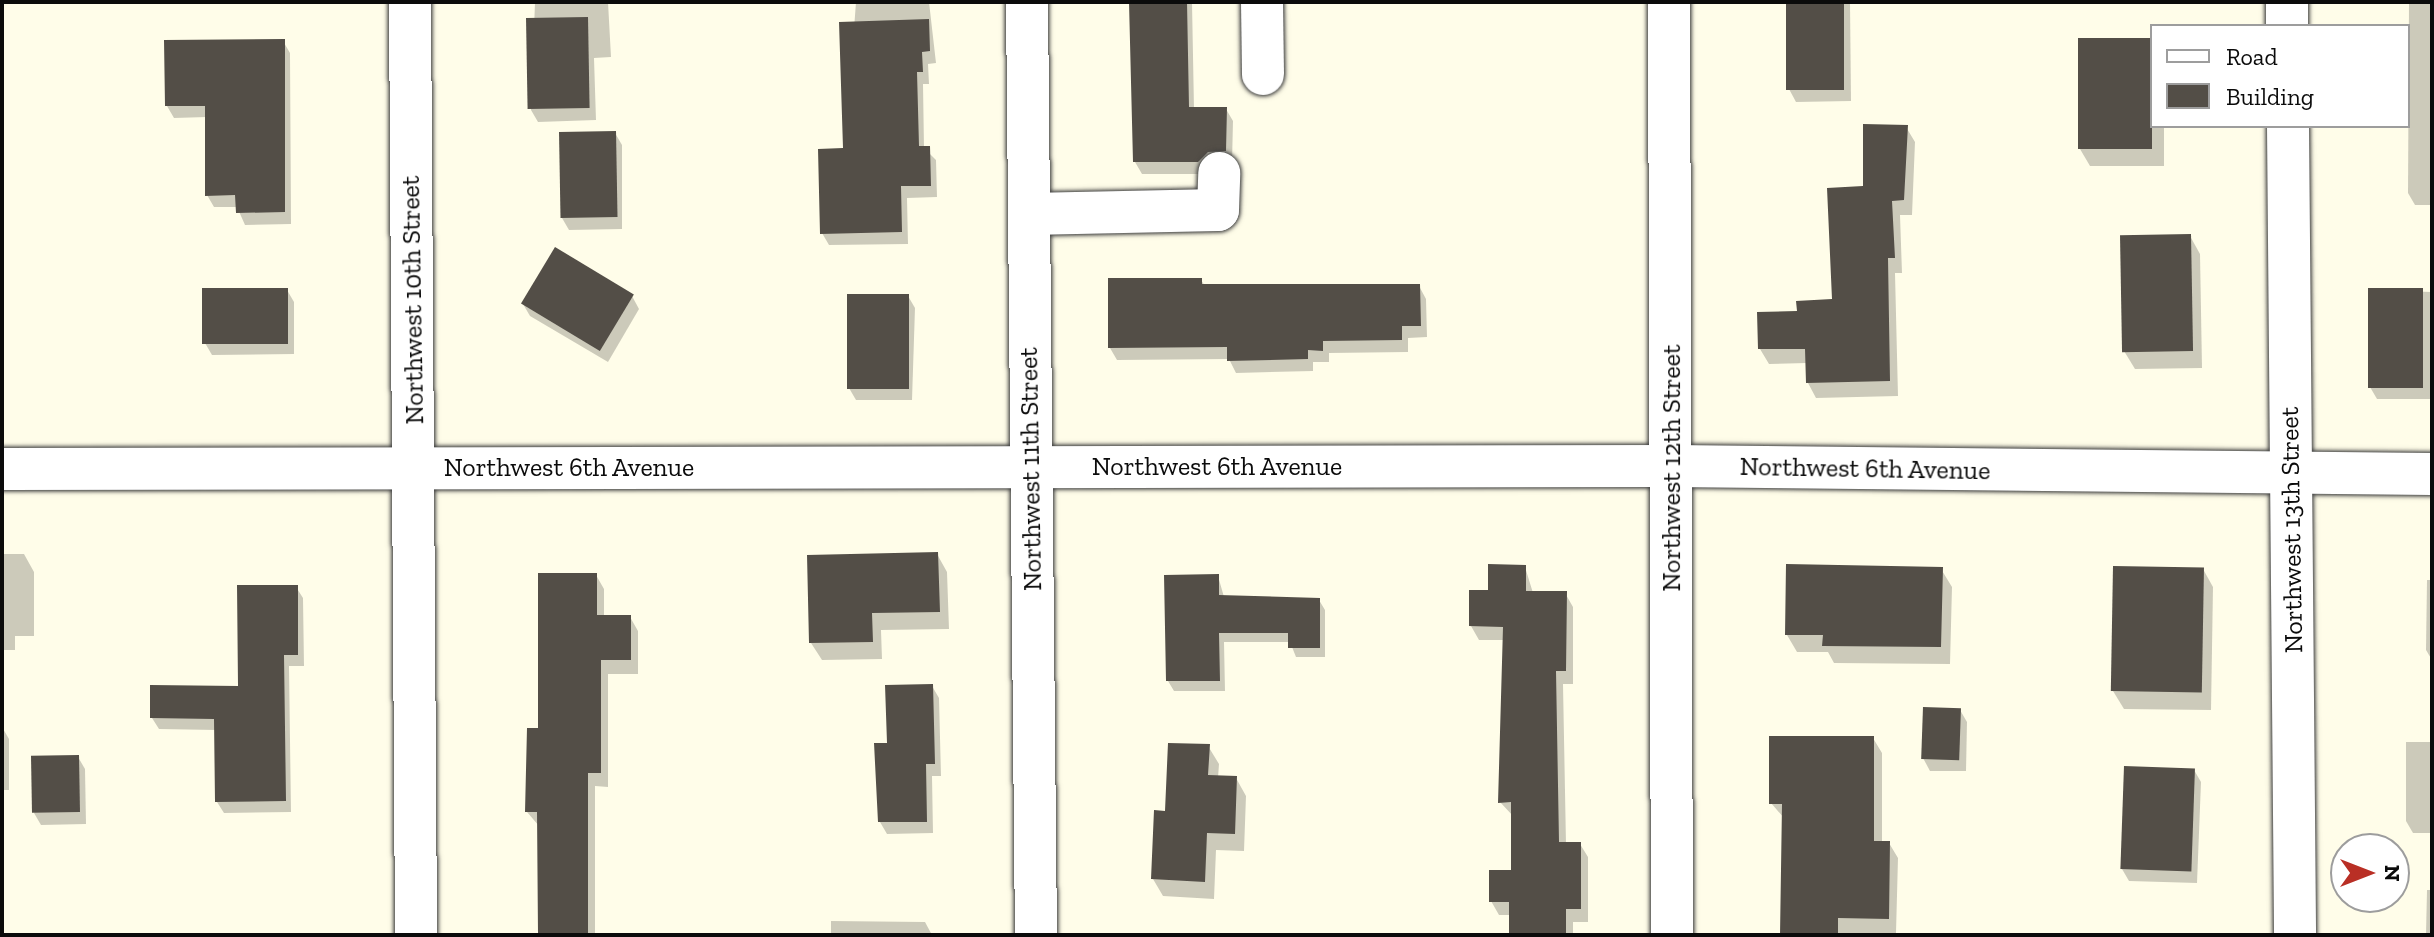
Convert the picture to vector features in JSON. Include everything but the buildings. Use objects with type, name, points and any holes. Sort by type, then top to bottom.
[{"type":"street","name":"Northwest 10th Street","points":[[410,2],[416,935]]},
{"type":"street","name":"Northwest 11th Street","points":[[1027,2],[1036,935]]},
{"type":"street","points":[[1262,2],[1263,74]]},
{"type":"street","name":"Northwest 12th Street","points":[[1669,2],[1672,935]]},
{"type":"street","points":[[2287,2],[2287,24]]},
{"type":"street","name":"Northwest 13th Street","points":[[2288,128],[2295,935]]},
{"type":"street","points":[[1029,214],[1218,210],[1219,173]]},
{"type":"street","name":"Northwest 6th Avenue","points":[[2,469],[1672,466],[2432,474]]}]
